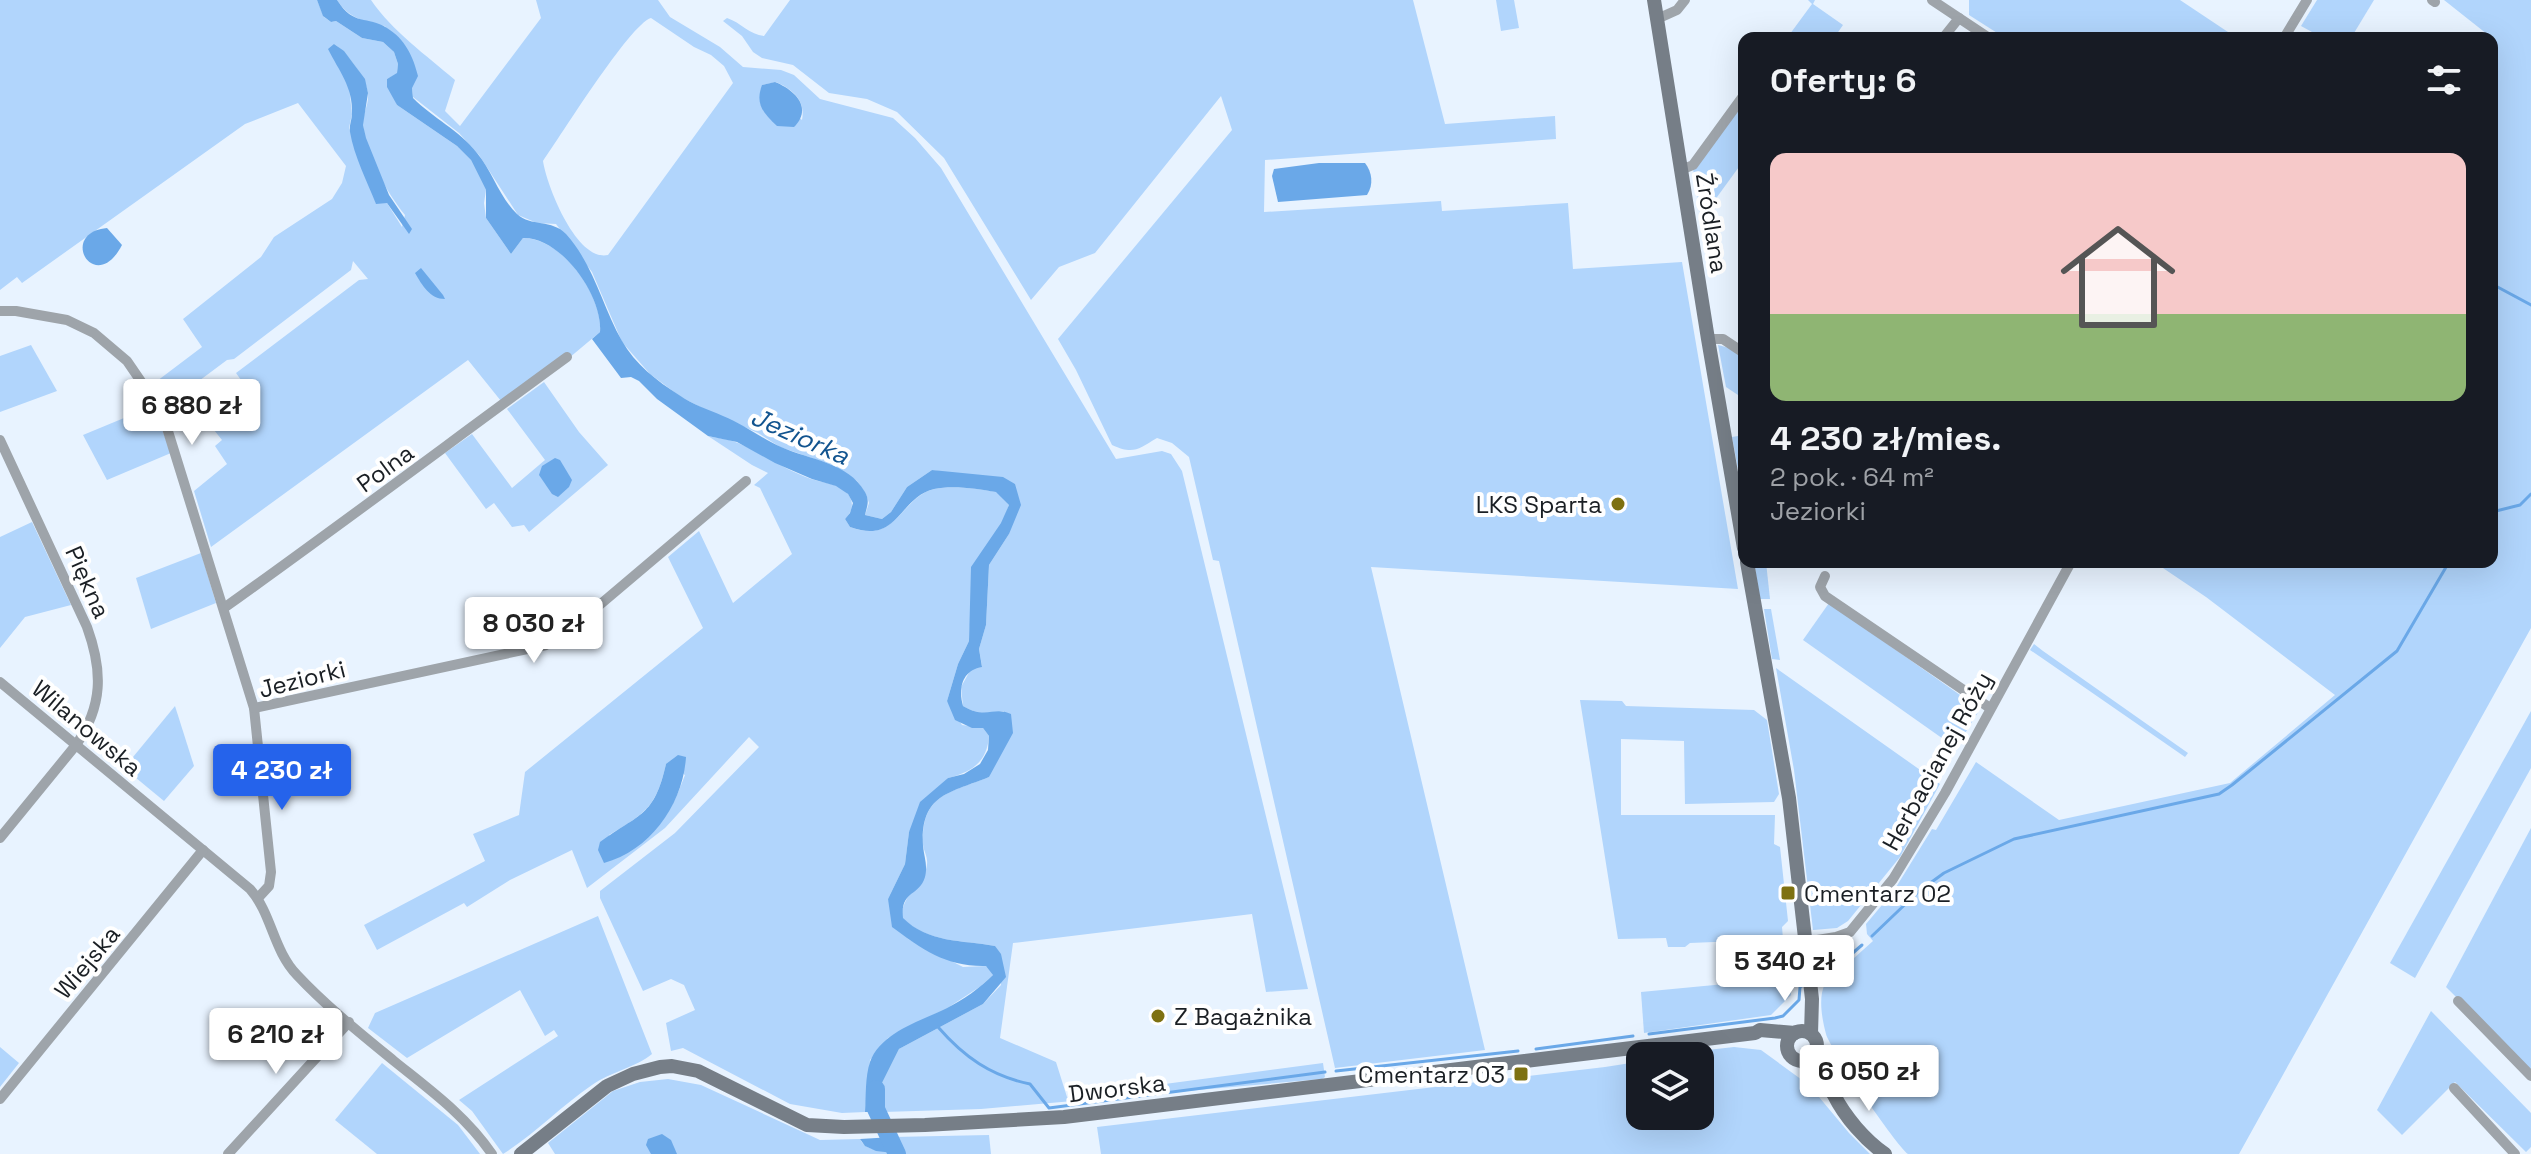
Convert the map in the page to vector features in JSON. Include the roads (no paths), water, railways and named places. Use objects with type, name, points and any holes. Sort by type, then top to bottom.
[{"type":"street","name":"Źródlana","points":[[1654,0],[1738,513]]},
{"type":"street","points":[[1657,19],[1677,10],[1685,0]]},
{"type":"street","points":[[1932,0],[1980,32]]},
{"type":"street","points":[[2288,32],[2307,0]]},
{"type":"street","points":[[1948,32],[1959,18]]},
{"type":"street","points":[[1681,170],[1693,165],[1738,103]]},
{"type":"street","points":[[0,311],[39,314],[78,324],[118,350],[154,399],[168,427],[254,708]]},
{"type":"street","points":[[1708,339],[1723,339],[1738,349]]},
{"type":"street","name":"Polna","points":[[224,608],[406,478],[567,357]]},
{"type":"street","name":"Piękna","points":[[0,440],[75,598],[96,651],[98,698],[76,745],[0,838]]},
{"type":"street","name":"Jeziorki","points":[[258,898],[269,886],[271,872],[254,708],[546,645],[583,619],[746,481]]},
{"type":"street","points":[[1748,568],[1783,752],[1813,1016],[1798,1036],[1792,1057],[1808,1057],[1829,1081],[1832,1092],[1855,1126],[1885,1154]]},
{"type":"street","name":"Herbacianej Róży","points":[[1805,942],[1844,935],[1855,927],[1914,846],[2064,568]]},
{"type":"street","points":[[1825,576],[1820,587],[1825,596],[1990,708]]},
{"type":"street","name":"Wilanowska","points":[[0,682],[258,898]]},
{"type":"street","name":"Wiejska","points":[[0,1099],[203,850]]},
{"type":"street","points":[[258,898],[277,947],[286,963],[304,983],[459,1113],[492,1154]]},
{"type":"street","points":[[2458,1001],[2531,1076]]},
{"type":"street","points":[[228,1154],[349,1022]]},
{"type":"street","name":"Dworska","points":[[521,1154],[607,1086],[633,1074],[660,1067],[686,1068],[712,1076],[807,1125],[925,1125],[1050,1118],[1755,1033],[1798,1036]]},
{"type":"street","points":[[1798,1036],[1816,1046],[1808,1057]]},
{"type":"street","points":[[2454,1088],[2515,1154]]},
{"type":"waterway","points":[[2498,287],[2531,305]]},
{"type":"waterway","points":[[2498,510],[2520,505],[2531,494]]},
{"type":"waterway","points":[[1872,936],[1918,892],[1944,873],[2014,839],[2219,794],[2397,651],[2445,568]]},
{"type":"waterway","points":[[1818,983],[1862,945]]},
{"type":"waterway","points":[[1649,1034],[1783,1016],[1799,1000],[1802,986]]},
{"type":"waterway","points":[[938,1027],[979,1064],[1003,1076],[1030,1084],[1049,1108],[1325,1072]]},
{"type":"waterway","points":[[1536,1049],[1633,1036]]},
{"type":"waterway","points":[[1336,1071],[1518,1051]]},
{"type":"waterway","name":"Jeziorka","points":[[876,1089],[876,1109],[897,1154]]},
{"type":"place","name":"LKS Sparta","points":[[1618,504]]},
{"type":"place","name":"Cmentarz 02","points":[[1788,893]]},
{"type":"place","name":"Z Bagażnika","points":[[1158,1016]]},
{"type":"place","name":"Cmentarz 03","points":[[1521,1074]]}]
